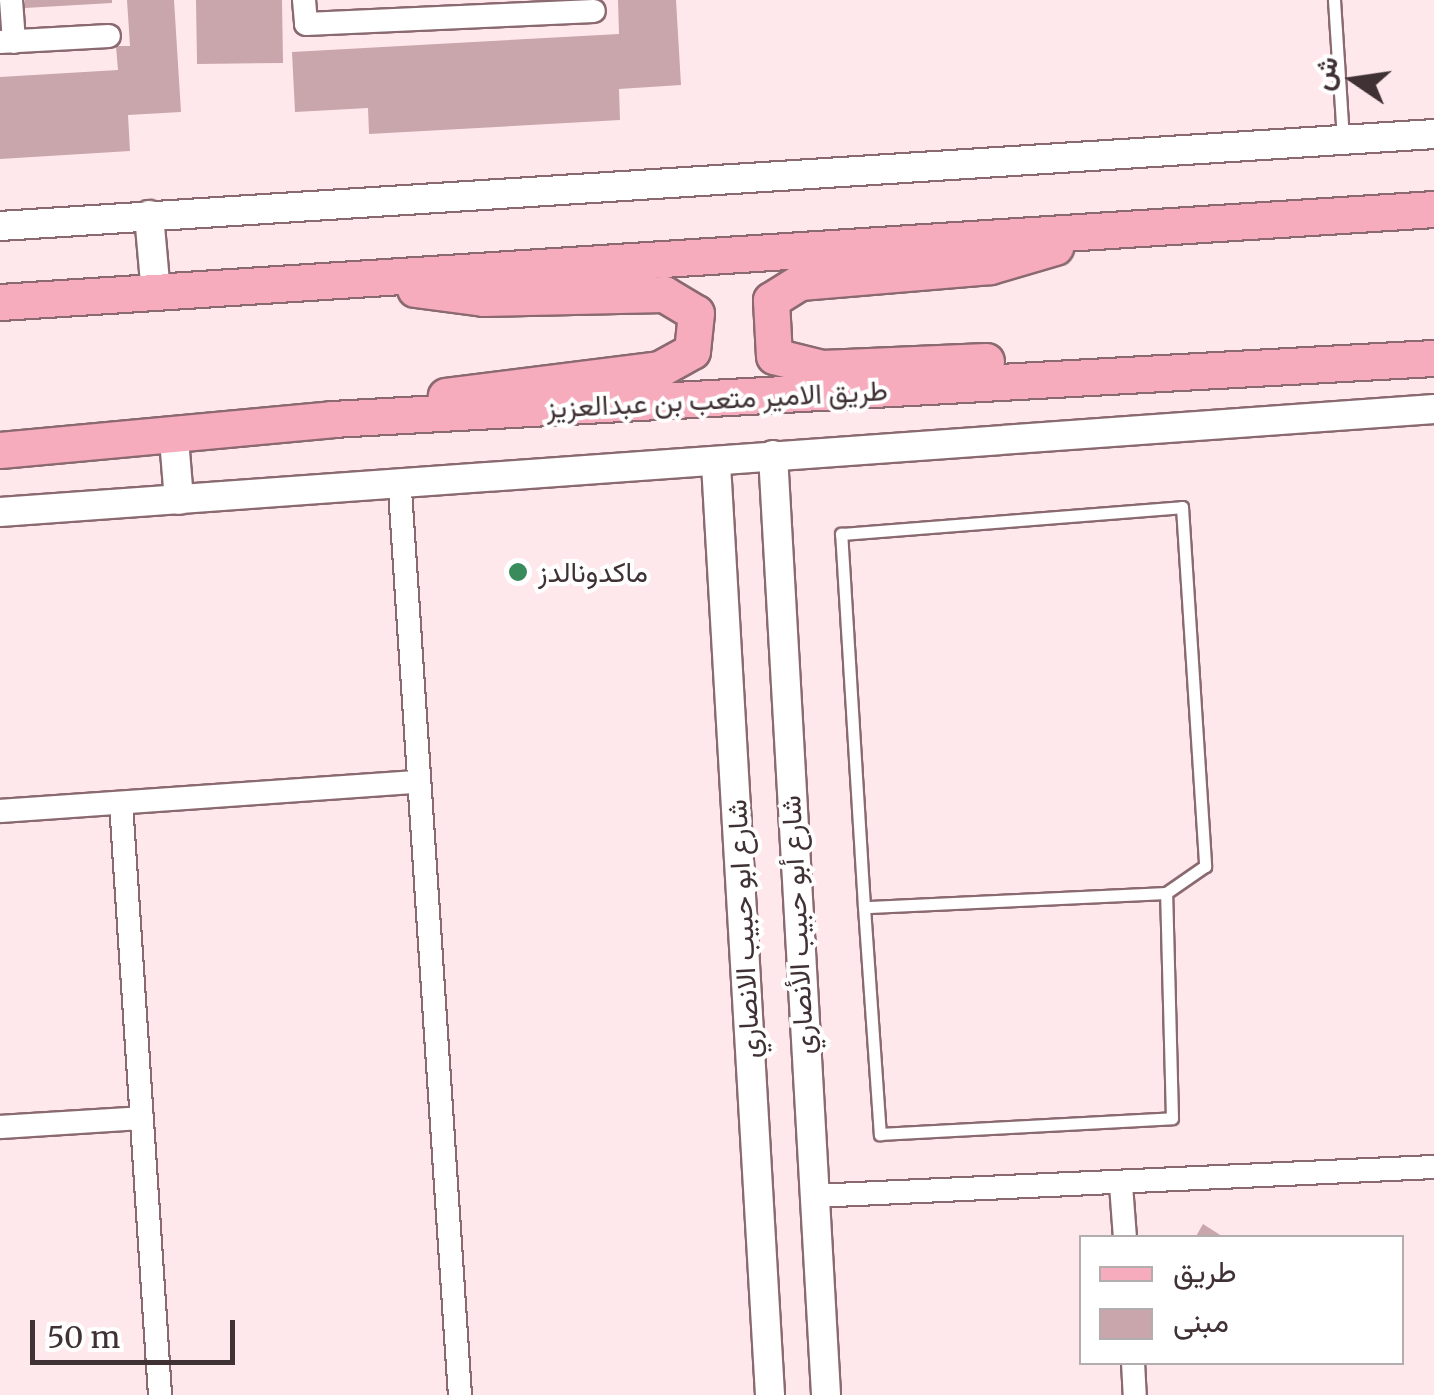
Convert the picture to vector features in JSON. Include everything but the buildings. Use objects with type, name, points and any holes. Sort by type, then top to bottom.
[{"type":"main road","points":[[0,302],[1434,209]]},
{"type":"main road","points":[[1118,229],[990,266],[800,282],[772,300],[766,329],[774,356],[822,368],[996,361],[1151,377]]},
{"type":"main road","points":[[332,419],[496,386],[659,368],[692,351],[696,314],[664,294],[484,298],[341,278]]},
{"type":"main road","name":"طريق الامير متعب بن عبدالعزيز","points":[[0,450],[174,439],[332,419],[1151,377],[1434,358]]},
{"type":"street","points":[[11,0],[7,42],[109,36]]},
{"type":"street","points":[[304,0],[306,24],[594,10]]},
{"type":"street","points":[[0,226],[1434,134]]},
{"type":"street","points":[[149,215],[156,294]]},
{"type":"street","points":[[0,512],[400,490],[773,456],[1434,409]]},
{"type":"street","points":[[174,439],[178,500]]},
{"type":"street","name":"شارع أبو حبيب الأنصاري","points":[[773,456],[826,1395]]},
{"type":"street","name":"شارع ابو حبيب الانصاري","points":[[716,464],[770,1395]]},
{"type":"street","points":[[400,490],[416,782],[460,1395]]},
{"type":"street","points":[[0,812],[416,782]]},
{"type":"street","points":[[121,803],[160,1395]]},
{"type":"street","points":[[0,1127],[142,1118]]},
{"type":"street","points":[[814,1196],[1434,1167]]},
{"type":"street","points":[[1121,1184],[1124,1235]]},
{"type":"street","points":[[1133,1365],[1135,1395]]},
{"type":"lane","points":[[1334,0],[1343,140]]},
{"type":"lane","points":[[864,907],[1166,893],[1205,866],[1182,507],[841,534],[864,907],[880,1134],[1036,1129],[1172,1118],[1166,893]]},
{"type":"place","name":"ماكدونالدز","points":[[518,572]]}]
